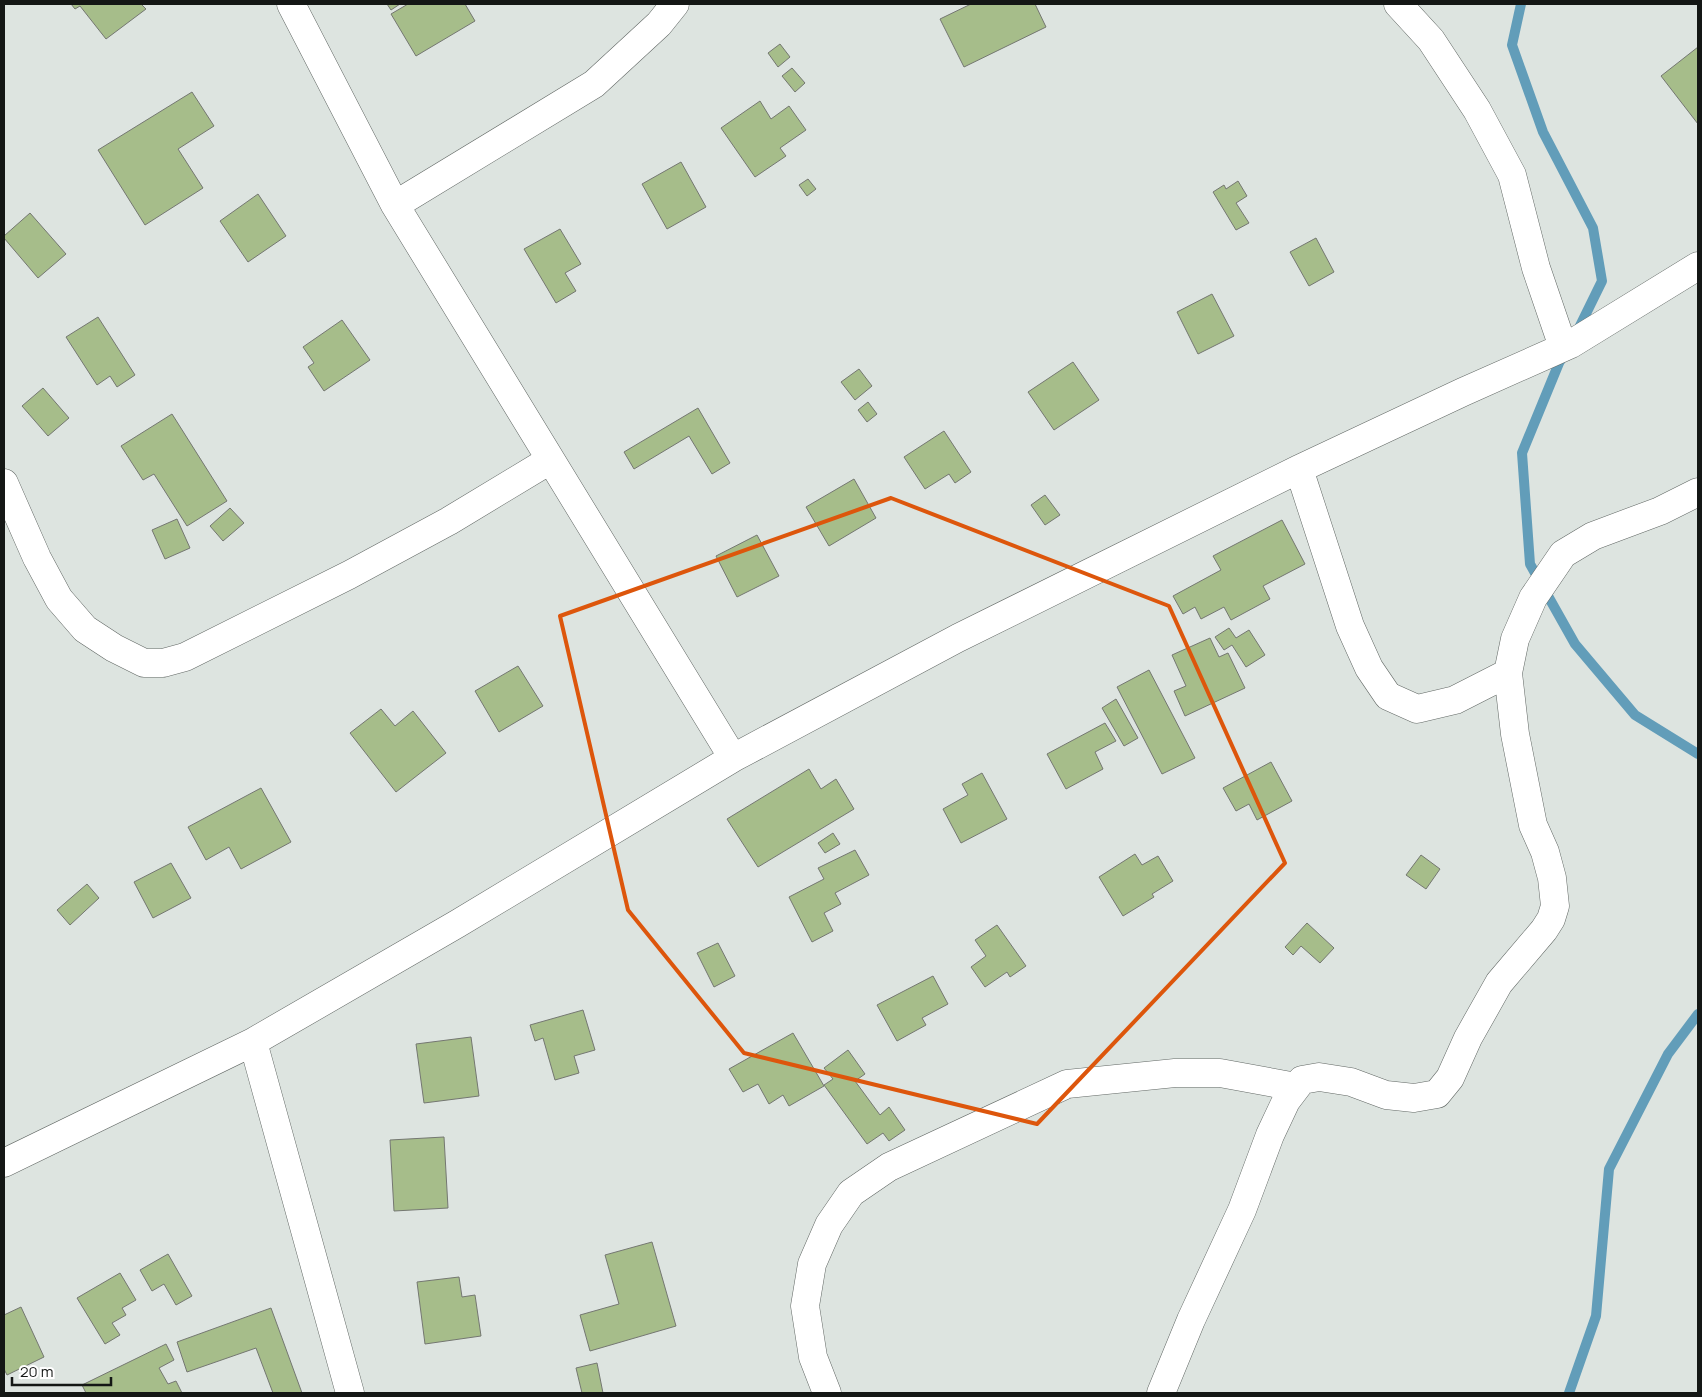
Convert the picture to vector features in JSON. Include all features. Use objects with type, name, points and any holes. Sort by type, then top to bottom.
[{"type":"street","points":[[291,4],[395,205],[733,758]]},
{"type":"street","points":[[395,205],[594,84],[658,24],[676,4]]},
{"type":"street","points":[[1398,4],[1431,40],[1477,110],[1512,175],[1556,351]]},
{"type":"street","points":[[4,1163],[253,1042],[457,924],[733,758],[967,633],[1299,469],[1571,344],[1698,266]]},
{"type":"street","points":[[4,483],[37,558],[59,599],[85,629],[114,648],[144,664],[163,663],[185,657],[349,575],[450,521],[550,460]]},
{"type":"street","points":[[1299,469],[1350,626],[1370,668],[1388,696],[1416,709],[1455,700],[1508,673]]},
{"type":"street","points":[[1161,1393],[1190,1320],[1242,1210],[1270,1135],[1286,1101],[1296,1087],[1302,1080],[1319,1077],[1351,1082],[1386,1095],[1414,1098],[1437,1094],[1450,1078],[1468,1038],[1499,983],[1510,968],[1534,943],[1551,919],[1556,900],[1552,878],[1545,852],[1533,824],[1515,734],[1508,673],[1515,640],[1532,598],[1563,554],[1593,536],[1660,510],[1698,492]]},
{"type":"street","points":[[253,1042],[350,1393]]},
{"type":"street","points":[[827,1393],[813,1357],[805,1306],[812,1264],[829,1225],[851,1194],[889,1167],[1067,1084],[1175,1073],[1220,1073],[1296,1087]]},
{"type":"highlighted area","points":[[891,498],[1169,606],[1285,863],[1037,1124],[744,1053],[628,910],[560,616]]},
{"type":"building","points":[[71,4],[141,4],[146,9],[106,39],[80,6],[75,9]]},
{"type":"building","points":[[387,4],[400,4],[391,10]]},
{"type":"building","points":[[408,4],[465,4],[475,21],[416,56],[391,14]]},
{"type":"building","points":[[971,4],[1035,4],[1046,27],[964,67],[940,19]]},
{"type":"building","points":[[780,44],[790,57],[778,67],[768,53]]},
{"type":"building","points":[[1698,47],[1698,124],[1661,76]]},
{"type":"building","points":[[792,68],[805,83],[795,92],[782,76]]},
{"type":"building","points":[[192,92],[214,126],[178,149],[203,188],[145,225],[98,150]]},
{"type":"building","points":[[760,101],[771,119],[789,106],[806,130],[780,148],[786,156],[755,177],[721,128]]},
{"type":"building","points":[[681,162],[706,207],[667,229],[642,184]]},
{"type":"building","points":[[808,179],[816,189],[807,196],[799,185]]},
{"type":"building","points":[[1238,181],[1247,196],[1236,203],[1249,223],[1236,230],[1213,192],[1224,185],[1226,189]]},
{"type":"building","points":[[258,194],[286,236],[248,262],[220,221]]},
{"type":"building","points":[[30,213],[66,254],[38,278],[4,238]]},
{"type":"building","points":[[560,229],[581,264],[565,273],[576,291],[556,303],[524,249]]},
{"type":"building","points":[[1316,238],[1334,272],[1309,286],[1290,252]]},
{"type":"building","points":[[1212,294],[1234,336],[1198,354],[1177,312]]},
{"type":"building","points":[[98,317],[135,375],[117,387],[110,376],[97,385],[66,337]]},
{"type":"building","points":[[342,320],[370,360],[324,391],[308,367],[314,363],[303,347]]},
{"type":"building","points":[[1073,362],[1099,400],[1054,430],[1028,392]]},
{"type":"building","points":[[859,369],[872,386],[855,400],[841,382]]},
{"type":"building","points":[[43,388],[69,418],[48,436],[22,406]]},
{"type":"building","points":[[868,402],[877,414],[867,422],[858,410]]},
{"type":"building","points":[[698,408],[730,463],[712,474],[689,436],[634,469],[624,452]]},
{"type":"building","points":[[172,414],[227,501],[187,526],[154,474],[143,480],[121,446]]},
{"type":"building","points":[[944,431],[971,472],[955,483],[949,474],[925,489],[904,457]]},
{"type":"building","points":[[854,479],[876,518],[829,546],[806,507]]},
{"type":"building","points":[[1045,495],[1060,515],[1045,525],[1031,505]]},
{"type":"building","points":[[230,508],[244,523],[223,541],[210,526]]},
{"type":"building","points":[[177,519],[190,548],[165,559],[152,530]]},
{"type":"building","points":[[1282,520],[1305,564],[1263,586],[1270,599],[1231,620],[1224,607],[1201,619],[1195,607],[1183,614],[1173,596],[1221,570],[1213,556]]},
{"type":"building","points":[[757,535],[779,576],[737,597],[716,556]]},
{"type":"building","points":[[1229,628],[1236,638],[1249,630],[1265,655],[1246,667],[1232,645],[1224,650],[1215,637]]},
{"type":"building","points":[[1210,638],[1219,657],[1228,653],[1245,688],[1185,716],[1174,691],[1186,686],[1172,655]]},
{"type":"building","points":[[518,666],[543,706],[499,732],[475,691]]},
{"type":"building","points":[[1149,670],[1195,758],[1162,774],[1117,687]]},
{"type":"building","points":[[1116,699],[1138,738],[1124,746],[1102,708]]},
{"type":"building","points":[[381,709],[395,726],[413,711],[446,753],[396,792],[350,733]]},
{"type":"building","points":[[1105,723],[1116,741],[1095,752],[1103,769],[1066,789],[1047,754]]},
{"type":"building","points":[[1271,762],[1292,801],[1257,820],[1249,804],[1236,811],[1223,788]]},
{"type":"building","points":[[809,769],[821,789],[836,779],[854,809],[758,867],[727,819]]},
{"type":"building","points":[[982,773],[1007,819],[961,843],[943,809],[968,795],[962,784]]},
{"type":"building","points":[[261,788],[291,842],[241,869],[229,847],[206,860],[188,827]]},
{"type":"building","points":[[833,833],[840,844],[825,853],[818,843]]},
{"type":"building","points":[[855,850],[869,875],[835,893],[841,904],[824,913],[833,931],[812,942],[789,897],[824,879],[818,868]]},
{"type":"building","points":[[1135,854],[1142,865],[1158,856],[1173,881],[1152,894],[1154,897],[1123,916],[1099,877]]},
{"type":"building","points":[[1421,855],[1440,869],[1426,889],[1406,875]]},
{"type":"building","points":[[171,863],[191,898],[153,918],[134,882]]},
{"type":"building","points":[[87,884],[99,898],[70,925],[57,910]]},
{"type":"building","points":[[1307,923],[1334,948],[1320,963],[1301,946],[1293,955],[1285,947]]},
{"type":"building","points":[[997,925],[1026,966],[1010,977],[1007,972],[985,987],[971,967],[986,956],[975,940]]},
{"type":"building","points":[[718,943],[735,976],[714,987],[697,953]]},
{"type":"building","points":[[933,976],[948,1004],[922,1018],[926,1025],[897,1041],[877,1005]]},
{"type":"building","points":[[583,1010],[595,1050],[574,1056],[579,1073],[555,1080],[543,1038],[535,1041],[530,1025]]},
{"type":"building","points":[[793,1033],[824,1086],[789,1106],[783,1095],[769,1104],[758,1084],[743,1092],[729,1069]]},
{"type":"building","points":[[471,1037],[479,1096],[424,1103],[416,1044]]},
{"type":"building","points":[[848,1050],[865,1074],[855,1081],[880,1115],[889,1107],[905,1130],[889,1141],[883,1133],[867,1144],[824,1085],[833,1079],[824,1068]]},
{"type":"building","points":[[444,1137],[448,1208],[394,1211],[390,1140]]},
{"type":"building","points":[[652,1242],[676,1326],[590,1351],[580,1315],[619,1304],[605,1255]]},
{"type":"building","points":[[168,1254],[192,1296],[176,1305],[164,1284],[152,1291],[140,1270]]},
{"type":"building","points":[[120,1273],[136,1300],[122,1308],[126,1315],[112,1323],[120,1335],[105,1344],[77,1298]]},
{"type":"building","points":[[459,1277],[462,1297],[475,1295],[481,1336],[425,1344],[417,1282]]},
{"type":"building","points":[[21,1307],[44,1357],[7,1375],[4,1369],[4,1315]]},
{"type":"building","points":[[271,1308],[302,1393],[273,1393],[256,1348],[187,1372],[177,1342]]},
{"type":"building","points":[[166,1344],[174,1360],[159,1368],[168,1384],[176,1381],[182,1393],[86,1393],[82,1385]]},
{"type":"building","points":[[597,1363],[603,1393],[582,1393],[576,1368]]},
{"type":"waterway","points":[[1521,4],[1512,45],[1543,132],[1593,228],[1602,281],[1577,332]]},
{"type":"waterway","points":[[1565,353],[1559,363],[1522,453],[1530,564],[1575,644],[1635,715],[1698,754]]},
{"type":"waterway","points":[[1569,1393],[1596,1316],[1609,1169],[1668,1054],[1698,1014]]}]
